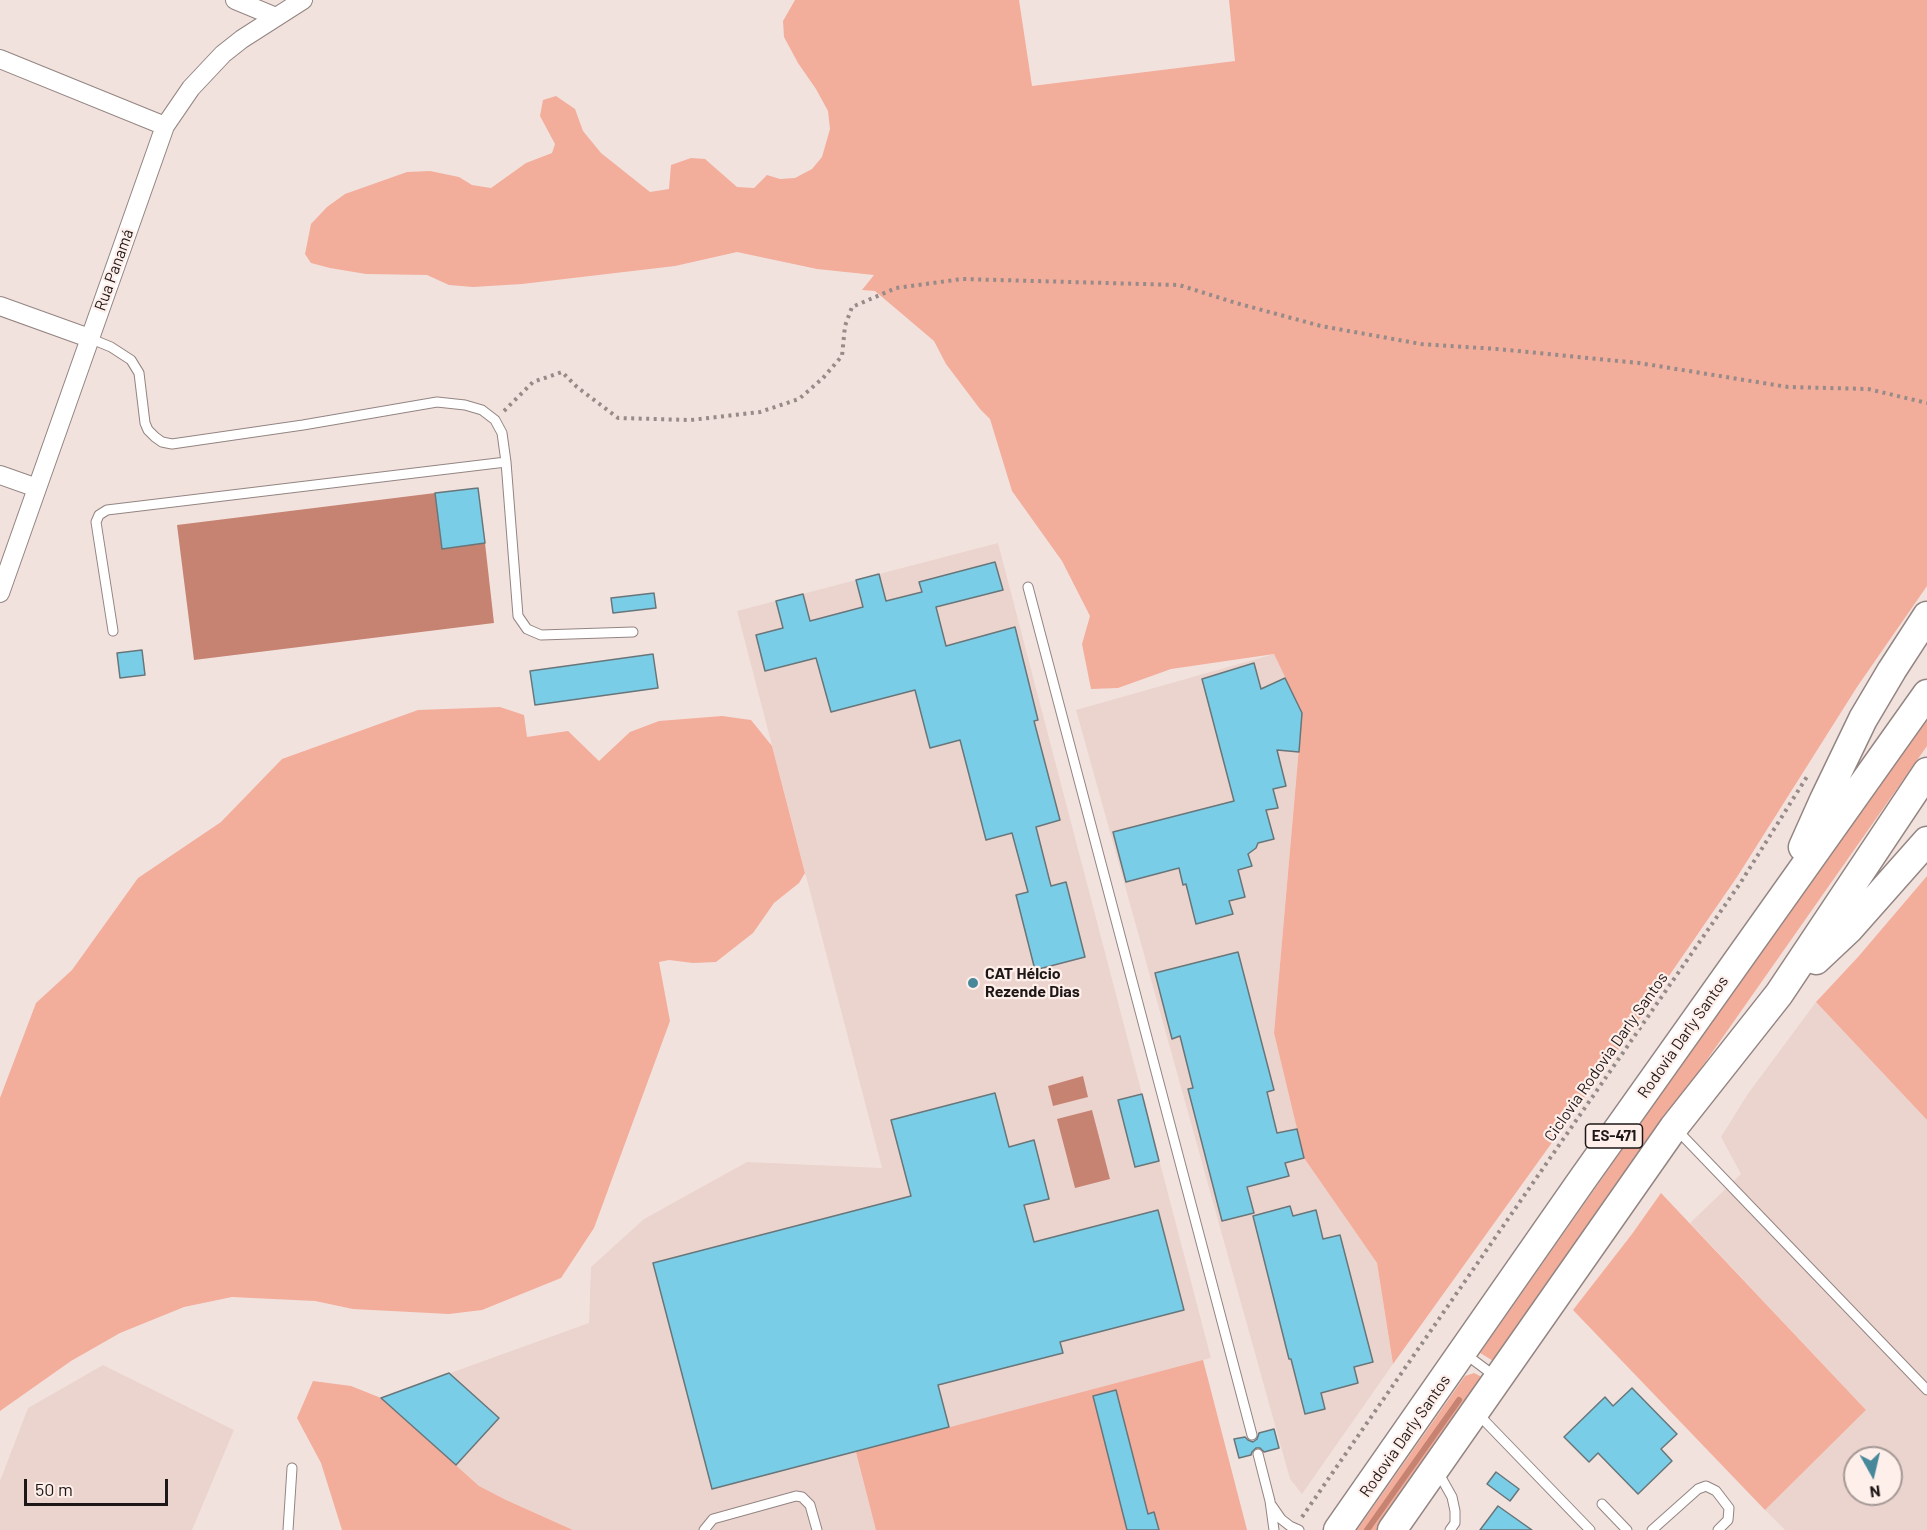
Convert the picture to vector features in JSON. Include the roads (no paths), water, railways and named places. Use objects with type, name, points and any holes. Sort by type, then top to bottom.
[{"type":"main road","points":[[1781,898],[1863,719],[1927,616]]},
{"type":"main road","name":"Rodovia Darly Santos","points":[[1338,1526],[1463,1353],[1582,1180],[1927,694]]},
{"type":"main road","name":"ES-471","points":[[1392,1530],[1674,1127],[1779,994],[1927,772]]},
{"type":"main road","points":[[1779,994],[1849,929],[1927,841]]},
{"type":"street","points":[[235,0],[276,17]]},
{"type":"street","name":"Rua Panamá","points":[[0,593],[165,126],[191,88],[223,54],[242,39],[303,0]]},
{"type":"street","points":[[0,59],[165,126]]},
{"type":"street","points":[[0,306],[89,338]]},
{"type":"street","points":[[0,475],[37,488]]},
{"type":"lane","points":[[89,338],[111,347],[131,360],[139,373],[145,423],[148,430],[162,442],[172,444],[437,402],[465,405],[482,410],[495,420],[502,433],[518,616],[527,629],[541,635],[633,632]]},
{"type":"lane","points":[[113,631],[96,522],[99,515],[107,510],[506,462]]},
{"type":"lane","points":[[1028,587],[1252,1435]]},
{"type":"lane","points":[[1674,1127],[1927,1390]]},
{"type":"lane","points":[[1463,1353],[1498,1378]]},
{"type":"lane","points":[[1476,1411],[1590,1530]]},
{"type":"lane","points":[[1257,1454],[1270,1501],[1274,1530]]},
{"type":"lane","points":[[288,1530],[292,1468]]},
{"type":"lane","points":[[1436,1468],[1454,1504],[1455,1523],[1450,1530]]},
{"type":"lane","points":[[1652,1530],[1698,1489],[1706,1486],[1716,1491],[1729,1508],[1728,1520],[1718,1530]]},
{"type":"lane","points":[[704,1530],[713,1520],[796,1496],[802,1497],[810,1505],[817,1530]]},
{"type":"lane","points":[[1270,1501],[1281,1519],[1297,1529]]},
{"type":"lane","points":[[1602,1504],[1627,1530]]},
{"type":"waterway","points":[[1367,1530],[1459,1400]]},
{"type":"place","name":"CAT Hélcio Rezende Dias","points":[[973,983]]}]
